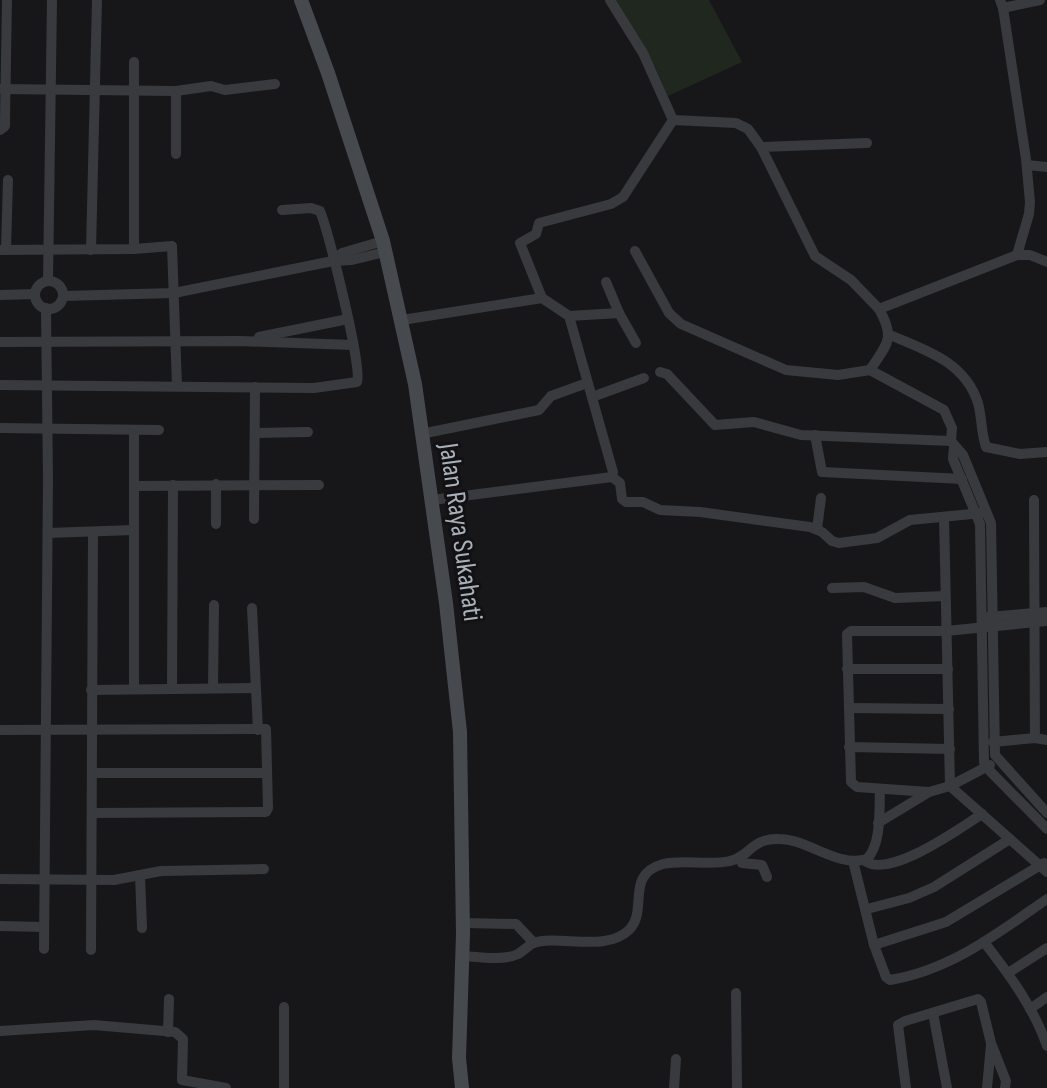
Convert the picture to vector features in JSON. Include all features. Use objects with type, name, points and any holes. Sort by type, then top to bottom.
[{"type":"main road","name":"Jalan Raya Sukahati","points":[[301,0],[384,246],[402,320],[432,500],[459,720],[463,923],[459,1058],[462,1088]]},
{"type":"street","points":[[48,281],[52,0]]},
{"type":"street","points":[[91,250],[97,0]]},
{"type":"street","points":[[610,0],[643,53],[673,120]]},
{"type":"street","points":[[1017,255],[1029,214],[1027,165],[1001,4],[1040,0]]},
{"type":"street","points":[[0,130],[5,126],[5,4]]},
{"type":"street","points":[[134,62],[134,249]]},
{"type":"street","points":[[3,89],[135,92],[211,86],[225,90],[275,84]]},
{"type":"street","points":[[176,91],[176,154]]},
{"type":"street","points":[[673,120],[736,123],[748,129],[761,147],[815,256],[851,280],[879,309],[890,335],[870,370]]},
{"type":"street","points":[[619,313],[569,316],[542,298],[521,240],[536,234],[539,223],[611,204],[623,197],[673,120]]},
{"type":"street","points":[[761,147],[867,143]]},
{"type":"street","points":[[1027,165],[1047,167]]},
{"type":"street","points":[[8,180],[3,250],[172,246],[177,386]]},
{"type":"street","points":[[0,385],[323,387],[357,382],[359,375],[348,319],[320,211],[311,208],[282,210]]},
{"type":"street","points":[[63,296],[174,293],[333,261],[352,260],[384,246]]},
{"type":"street","points":[[635,251],[669,313],[681,324],[786,370],[838,375],[870,370],[944,410],[952,428],[953,459],[982,513]]},
{"type":"street","points":[[879,309],[1017,255],[1030,255],[1047,262]]},
{"type":"street","points":[[48,281],[57,283],[63,296],[57,306],[46,308],[37,301],[35,294],[42,283],[48,281]]},
{"type":"street","points":[[606,282],[636,343]]},
{"type":"street","points":[[0,295],[35,294]]},
{"type":"street","points":[[402,320],[542,298]]},
{"type":"street","points":[[44,949],[48,533],[46,308]]},
{"type":"street","points":[[569,316],[612,477]]},
{"type":"street","points":[[238,341],[348,319]]},
{"type":"street","points":[[890,335],[945,359],[965,378],[977,401],[986,447],[1020,454],[1047,452]]},
{"type":"street","points":[[0,342],[238,341],[353,345]]},
{"type":"street","points":[[660,372],[667,374],[715,425],[754,422],[769,424],[795,435],[952,443],[963,455],[982,513],[993,742],[998,760],[1047,813]]},
{"type":"street","points":[[592,397],[644,378]]},
{"type":"street","points":[[421,434],[539,410],[551,396],[587,383]]},
{"type":"street","points":[[254,519],[255,387]]},
{"type":"street","points":[[0,428],[159,430]]},
{"type":"street","points":[[134,430],[134,689]]},
{"type":"street","points":[[255,433],[308,432]]},
{"type":"street","points":[[815,435],[822,472],[962,479]]},
{"type":"street","points":[[432,500],[612,477],[620,483],[622,499],[626,502],[645,503],[660,510],[756,519],[817,529],[839,543],[877,538],[910,520],[982,513]]},
{"type":"street","points":[[216,484],[216,524]]},
{"type":"street","points":[[172,689],[173,485]]},
{"type":"street","points":[[135,486],[319,485]]},
{"type":"street","points":[[817,529],[821,498]]},
{"type":"street","points":[[1034,500],[1032,660],[1035,738]]},
{"type":"street","points":[[874,945],[946,922],[1045,866],[950,786],[944,517]]},
{"type":"street","points":[[48,533],[133,530]]},
{"type":"street","points":[[91,950],[93,532]]},
{"type":"street","points":[[1035,571],[1047,568]]},
{"type":"street","points":[[832,588],[864,587],[895,598],[945,596]]},
{"type":"street","points":[[213,688],[214,605]]},
{"type":"street","points":[[252,608],[258,730]]},
{"type":"street","points":[[1034,618],[1047,612]]},
{"type":"street","points":[[929,792],[857,787],[851,782],[848,632],[946,631],[987,622],[1034,618],[1047,621]]},
{"type":"street","points":[[987,622],[984,762],[1047,829]]},
{"type":"street","points":[[1032,660],[1047,659]]},
{"type":"street","points":[[847,669],[948,669]]},
{"type":"street","points":[[91,690],[256,688]]},
{"type":"street","points":[[1034,696],[1047,696]]},
{"type":"street","points":[[849,708],[949,709]]},
{"type":"street","points":[[0,730],[266,729],[268,808],[264,812],[92,813]]},
{"type":"street","points":[[993,742],[1035,738],[1047,740]]},
{"type":"street","points":[[849,747],[950,749]]},
{"type":"street","points":[[878,823],[929,792],[950,786],[998,760]]},
{"type":"street","points":[[92,773],[266,773]]},
{"type":"street","points":[[859,860],[871,855],[878,823],[880,789]]},
{"type":"street","points":[[463,956],[510,957],[534,943],[603,941],[619,937],[634,923],[641,880],[651,870],[668,863],[728,862],[758,842],[780,839],[879,866],[927,848],[982,814]]},
{"type":"street","points":[[867,909],[909,898],[934,887],[1010,839]]},
{"type":"street","points":[[741,856],[742,863],[762,865],[767,877]]},
{"type":"street","points":[[859,860],[874,945],[886,977],[893,980],[952,961],[972,951],[1047,899]]},
{"type":"street","points":[[0,879],[123,879],[161,871],[264,869]]},
{"type":"street","points":[[140,875],[142,928]]},
{"type":"street","points":[[463,923],[516,924],[534,943]]},
{"type":"street","points":[[0,926],[44,927]]},
{"type":"street","points":[[984,942],[1008,973],[1046,1041]]},
{"type":"street","points":[[1008,973],[1047,948]]},
{"type":"street","points":[[736,993],[737,1088]]},
{"type":"street","points":[[1030,1009],[1047,997]]},
{"type":"street","points":[[168,1032],[169,999]]},
{"type":"street","points":[[906,1088],[898,1025],[979,1000],[1006,1081],[1005,1088]]},
{"type":"street","points":[[284,1007],[284,1088]]},
{"type":"street","points":[[933,1013],[947,1088]]},
{"type":"street","points":[[0,1031],[94,1025],[179,1034],[183,1039],[182,1084],[226,1088]]},
{"type":"street","points":[[987,1088],[991,1043]]},
{"type":"street","points":[[674,1088],[676,1059]]},
{"type":"shaded area","points":[[613,0],[709,0],[742,62],[668,96],[655,67]]}]
